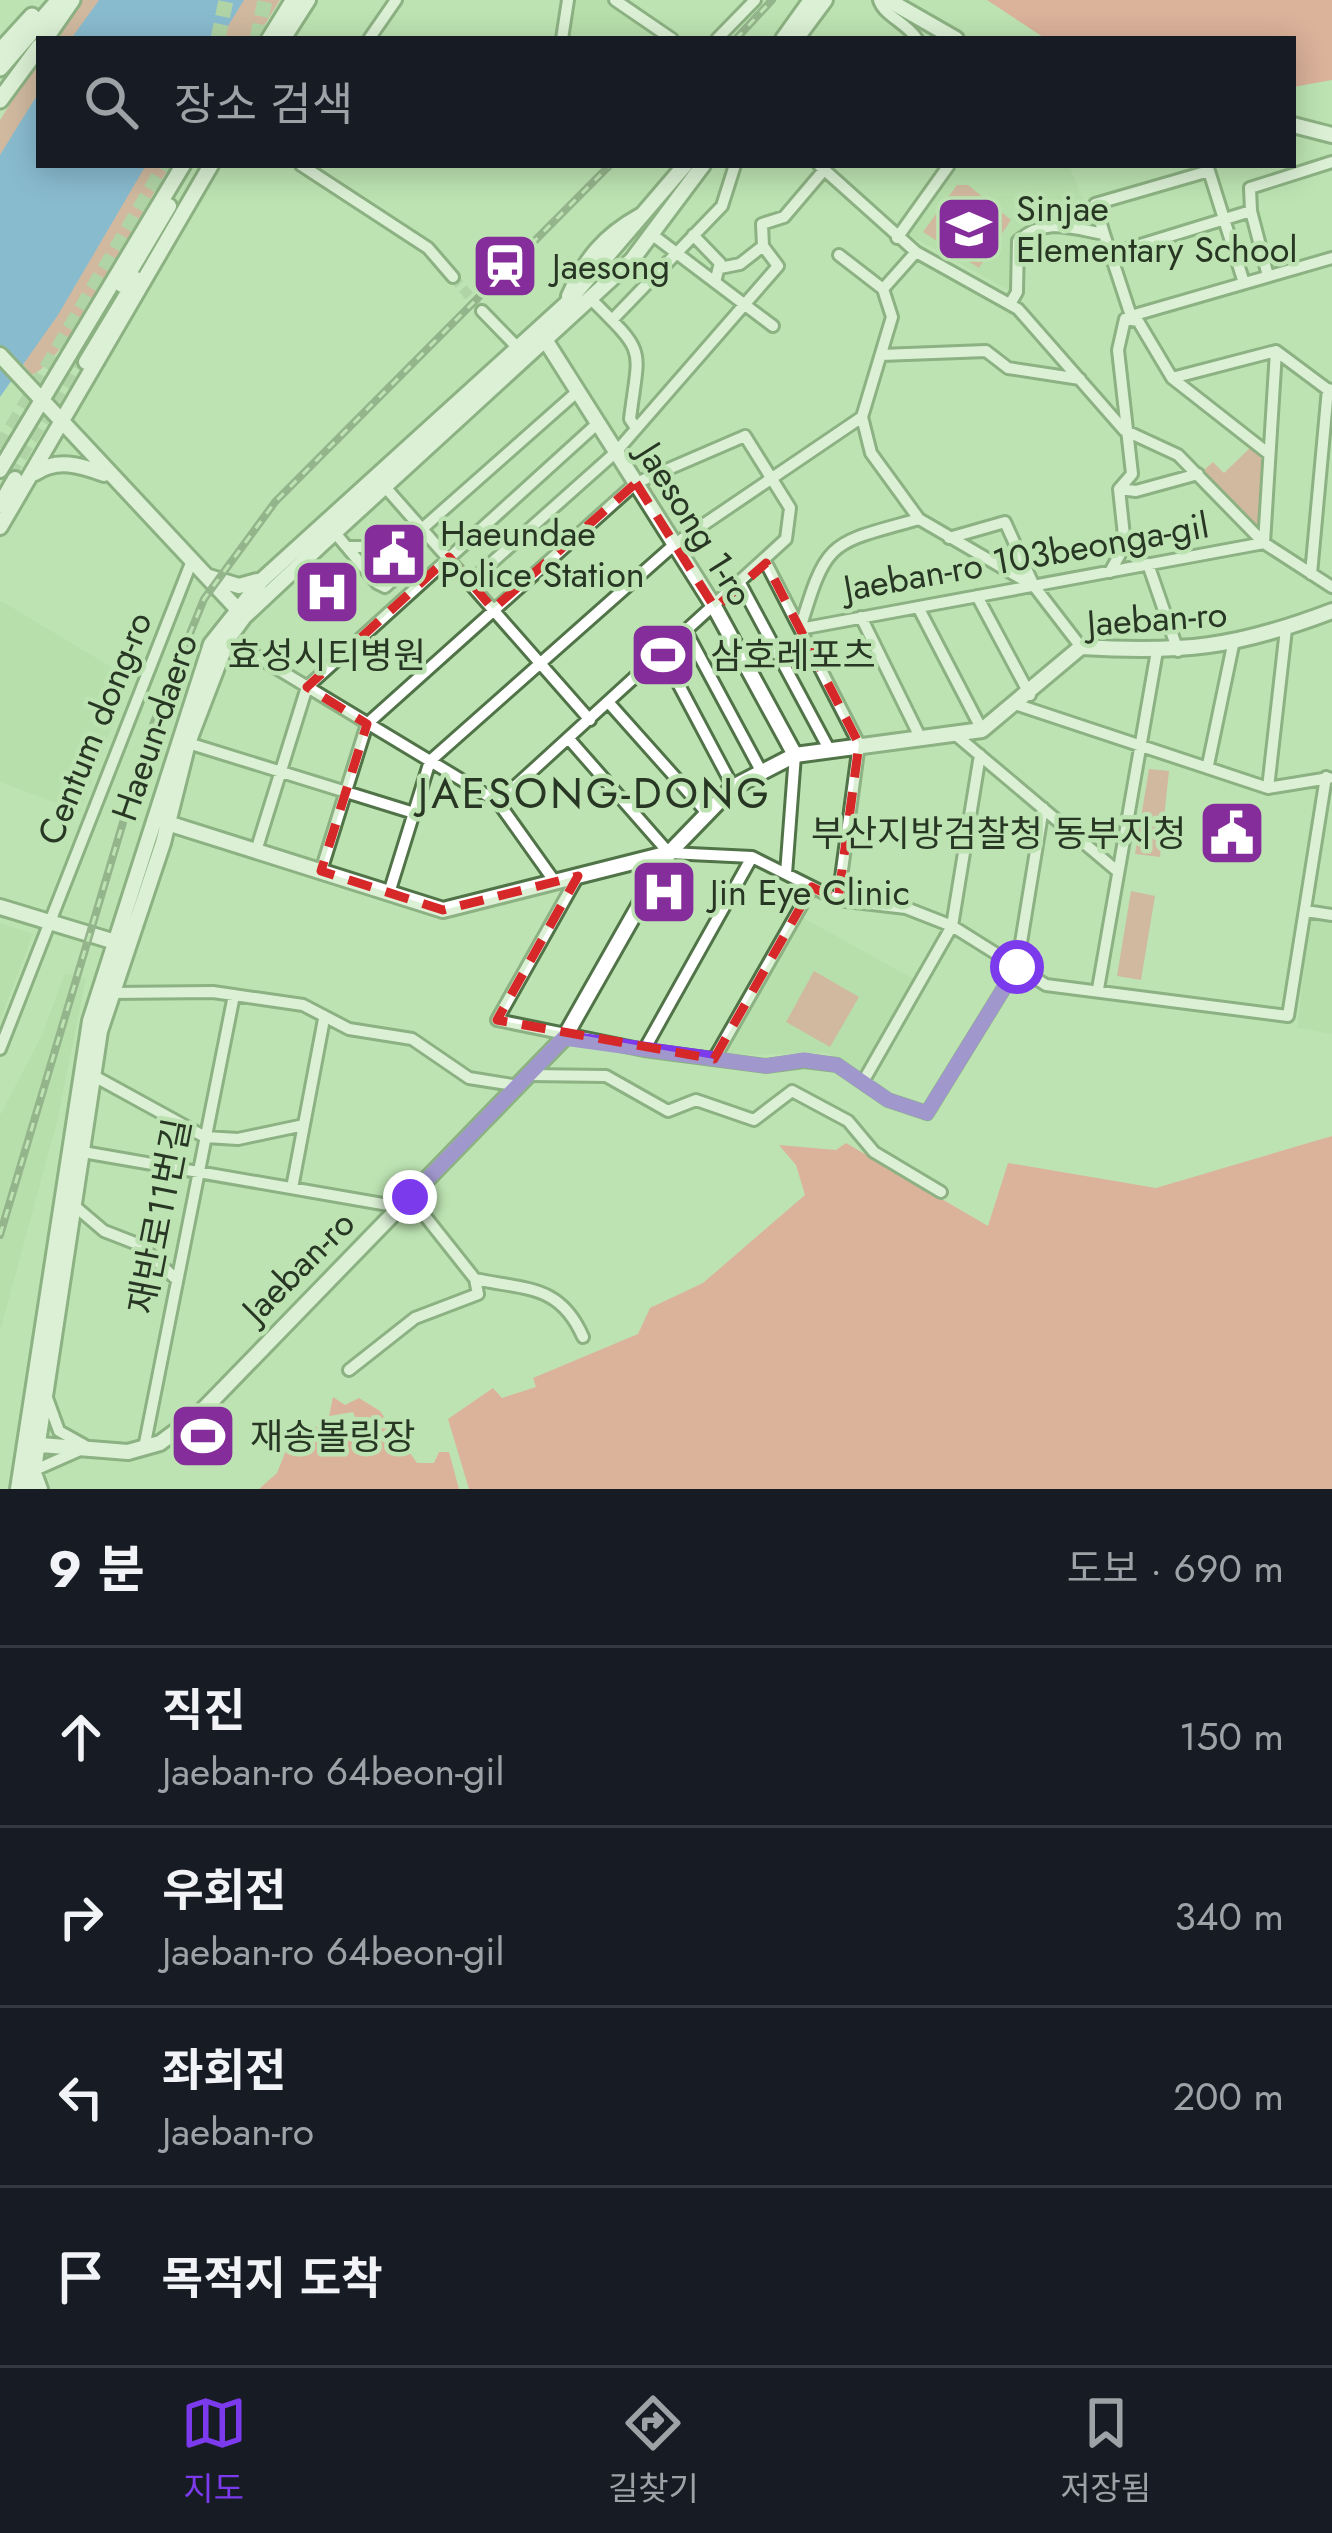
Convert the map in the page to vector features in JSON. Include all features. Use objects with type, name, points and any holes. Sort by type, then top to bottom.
[{"type":"highway","points":[[0,51],[45,0]]},
{"type":"highway","points":[[0,68],[59,0]]},
{"type":"highway","points":[[47,36],[72,0]]},
{"type":"highway","points":[[0,100],[36,51]]},
{"type":"main road","points":[[271,36],[293,0]]},
{"type":"main road","points":[[285,36],[308,0]]},
{"type":"main road","points":[[785,36],[811,0]]},
{"type":"main road","points":[[798,36],[825,0]]},
{"type":"main road","points":[[883,0],[917,29]]},
{"type":"main road","points":[[1296,126],[1332,134]]},
{"type":"main road","points":[[0,490],[63,425],[81,363],[186,168]]},
{"type":"main road","points":[[26,385],[55,378],[81,363],[205,168]]},
{"type":"main road","name":"Haeun-daero","points":[[542,336],[565,305],[583,264],[610,233],[644,213],[682,168]]},
{"type":"main road","name":"Haeun-daero","points":[[19,1489],[45,1393],[77,1208],[112,941],[240,612],[523,352],[591,299],[654,236],[701,168]]},
{"type":"main road","name":"Jaesong 1-ro","points":[[542,336],[716,608],[795,755]]},
{"type":"main road","name":"Haeun-daero","points":[[31,1489],[59,1209],[104,992],[160,820],[202,663],[262,580],[386,488],[523,352]]},
{"type":"main road","points":[[0,355],[240,612]]},
{"type":"main road","points":[[0,527],[41,401],[55,378]]},
{"type":"main road","points":[[0,505],[15,473],[47,464],[68,464],[111,476]]},
{"type":"main road","points":[[197,569],[239,586],[262,580]]},
{"type":"main road","name":"Jaeban-ro","points":[[144,1448],[160,1443],[199,1414],[564,1038],[669,853],[734,787],[760,769],[795,755],[982,730],[1024,700],[1081,647],[1178,652],[1233,645],[1332,611]]},
{"type":"main road","points":[[160,820],[443,910],[669,853]]},
{"type":"main road","points":[[0,907],[112,941]]},
{"type":"main road","points":[[33,1444],[144,1448]]},
{"type":"street","points":[[371,36],[396,0]]},
{"type":"street","points":[[562,36],[568,0]]},
{"type":"street","points":[[615,0],[668,36]]},
{"type":"street","points":[[720,36],[755,0]]},
{"type":"street","points":[[1268,276],[1251,212],[1250,188],[1332,162]]},
{"type":"street","points":[[306,168],[428,248],[453,277]]},
{"type":"street","points":[[613,319],[722,206],[734,168]]},
{"type":"street","points":[[470,582],[616,452],[746,305],[778,266],[763,246],[762,224],[784,217],[822,168],[916,252],[1031,320],[1124,430],[1178,455],[1264,543],[1332,587]]},
{"type":"street","points":[[897,238],[948,168]]},
{"type":"street","points":[[1244,283],[1208,172],[1095,204],[1132,316],[1172,378],[1269,454]]},
{"type":"street","points":[[1111,254],[1251,212]]},
{"type":"street","points":[[1010,304],[1017,292],[1018,241],[1034,227],[1048,224],[1104,234]]},
{"type":"street","points":[[654,236],[773,326]]},
{"type":"street","points":[[693,236],[720,268]]},
{"type":"street","points":[[720,268],[740,264],[763,246]]},
{"type":"street","points":[[883,289],[916,252]]},
{"type":"street","points":[[839,255],[883,289],[892,317],[862,417],[871,453],[919,519],[1034,586]]},
{"type":"street","points":[[1110,572],[1125,545],[1119,490],[1132,475],[1118,350],[1125,319],[1332,258]]},
{"type":"street","points":[[715,282],[720,268]]},
{"type":"street","points":[[591,299],[613,319],[639,355],[630,419],[636,428]]},
{"type":"street","points":[[482,311],[523,352]]},
{"type":"street","points":[[881,355],[986,351],[1008,368],[1080,379]]},
{"type":"street","points":[[1172,378],[1276,351]]},
{"type":"street","points":[[1276,351],[1330,390],[1311,574]]},
{"type":"street","points":[[1264,543],[1276,351]]},
{"type":"street","points":[[423,528],[578,391]]},
{"type":"street","points":[[389,893],[430,761],[675,544],[862,417]]},
{"type":"street","points":[[256,851],[307,687],[598,423]]},
{"type":"street","points":[[321,872],[368,724],[636,483],[745,436],[790,508],[791,525],[766,562],[497,802]]},
{"type":"street","points":[[1119,490],[1136,491],[1198,474]]},
{"type":"street","points":[[386,488],[590,720]]},
{"type":"street","points":[[800,628],[826,554],[849,538],[919,519]]},
{"type":"street","points":[[949,538],[1005,522],[1034,586],[1081,647]]},
{"type":"street","points":[[332,529],[349,547]]},
{"type":"street","name":"Jaeban-ro 103beonga-gil","points":[[800,628],[1264,543]]},
{"type":"street","points":[[766,562],[859,745],[838,900]]},
{"type":"street","points":[[1148,564],[1178,652]]},
{"type":"street","name":"Centum dong-ro","points":[[0,1049],[197,569]]},
{"type":"street","points":[[741,586],[829,749]]},
{"type":"street","points":[[568,739],[669,853],[752,857],[838,900],[906,908],[952,926],[1046,985],[1288,1016],[1329,778],[1268,788],[1138,745],[1024,700],[977,596]]},
{"type":"street","points":[[918,607],[982,730]]},
{"type":"street","points":[[862,617],[921,739]]},
{"type":"street","points":[[1268,788],[1286,629]]},
{"type":"street","points":[[687,634],[760,769]]},
{"type":"street","points":[[228,639],[497,802],[555,882]]},
{"type":"street","points":[[1208,765],[1233,645]]},
{"type":"street","points":[[1098,989],[1157,651]]},
{"type":"street","points":[[663,655],[734,787]]},
{"type":"street","points":[[609,703],[707,813]]},
{"type":"street","points":[[958,736],[1117,870]]},
{"type":"street","points":[[188,743],[414,813]]},
{"type":"street","points":[[786,874],[795,755]]},
{"type":"street","points":[[864,1080],[952,926],[980,755]]},
{"type":"street","points":[[578,876],[497,1020],[564,1038],[644,1050],[837,1065],[888,1100],[927,1113],[1017,967],[1043,808]]},
{"type":"street","points":[[644,1050],[752,857]]},
{"type":"street","points":[[714,1059],[812,887]]},
{"type":"street","points":[[1306,911],[1332,915]]},
{"type":"street","points":[[104,992],[234,995],[303,1005],[324,1019],[362,1033],[412,1039],[470,1078],[606,1076],[668,1112],[695,1100],[754,1120],[792,1091]]},
{"type":"street","name":"재반로11번길","points":[[144,1448],[234,995]]},
{"type":"street","points":[[292,1188],[324,1019]]},
{"type":"street","points":[[786,1063],[792,1091],[848,1121],[874,1152],[941,1192]]},
{"type":"street","points":[[94,1076],[205,1137],[238,1139],[304,1125]]},
{"type":"street","points":[[83,1152],[405,1202],[475,1279],[478,1294],[416,1318],[350,1370]]},
{"type":"street","points":[[77,1208],[104,1231],[140,1244],[177,1280]]},
{"type":"street","points":[[475,1279],[550,1295],[569,1306],[583,1337]]},
{"type":"street","points":[[45,1393],[59,1431],[93,1448]]},
{"type":"street","points":[[41,1489],[34,1470],[93,1448]]},
{"type":"highlighted area","points":[[636,483],[715,608],[766,563],[859,744],[838,900],[812,887],[714,1059],[497,1020],[578,876],[443,910],[321,871],[367,724],[307,687],[449,557],[493,609]]},
{"type":"shaded area","points":[[76,0],[280,0],[258,36],[52,36]]},
{"type":"shaded area","points":[[573,0],[608,0],[661,36],[568,36]]},
{"type":"shaded area","points":[[987,0],[1332,0],[1332,80],[1296,86],[1296,36],[1041,36]]},
{"type":"shaded area","points":[[36,62],[36,168],[169,168],[86,312],[48,363],[32,375],[0,337],[0,120]]},
{"type":"shaded area","name":"Sinjae Elementary School","points":[[957,168],[1070,168],[1093,224],[1052,217],[1034,221],[1013,240],[1010,291],[909,235]]},
{"type":"shaded area","points":[[957,185],[968,185],[1011,220],[979,268],[923,232]]},
{"type":"shaded area","points":[[1253,445],[1266,455],[1261,535],[1202,472],[1213,462],[1224,473]]},
{"type":"shaded area","points":[[0,600],[130,678],[80,812],[0,782]]},
{"type":"shaded area","points":[[1149,769],[1169,771],[1160,857],[1135,854]]},
{"type":"shaded area","points":[[1131,891],[1155,896],[1141,980],[1117,976]]},
{"type":"shaded area","points":[[802,917],[914,979],[861,1072],[827,1053],[723,1055]]},
{"type":"shaded area","points":[[1310,918],[1332,921],[1332,1034],[1297,1028]]},
{"type":"shaded area","points":[[0,923],[33,934],[0,1020]]},
{"type":"shaded area","points":[[814,971],[859,997],[830,1047],[786,1022]]},
{"type":"shaded area","points":[[65,973],[86,979],[58,1118],[0,1332],[0,1115],[42,1035]]},
{"type":"shaded area","points":[[1332,1136],[1332,1489],[469,1489],[448,1419],[493,1388],[502,1398],[536,1387],[533,1378],[638,1334],[650,1308],[703,1283],[805,1195],[796,1165],[779,1145],[836,1150],[846,1143],[988,1226],[1008,1163],[1156,1188]]},
{"type":"shaded area","points":[[333,1397],[345,1405],[359,1398],[380,1411],[417,1463],[434,1463],[439,1452],[449,1452],[459,1489],[259,1489],[277,1473],[293,1433],[322,1425],[377,1450],[373,1432],[357,1422],[353,1412],[329,1416]]},
{"type":"water","points":[[99,0],[244,0],[222,36],[73,36]]},
{"type":"water","points":[[36,97],[36,168],[144,168],[58,315],[0,397],[0,155]]},
{"type":"tunnel","points":[[219,36],[226,0]]},
{"type":"tunnel","points":[[258,36],[265,0]]},
{"type":"tunnel","points":[[0,448],[163,168]]},
{"type":"tunnel","points":[[453,277],[482,311]]},
{"type":"tunnel","points":[[9,475],[80,357]]},
{"type":"railway","points":[[739,36],[772,0]]},
{"type":"railway","points":[[0,1235],[150,732],[204,599],[275,502],[607,168]]},
{"type":"place","name":"Sinjae Elementary School","points":[[969,229]]},
{"type":"place","name":"Jaesong","points":[[505,266]]},
{"type":"place","name":"Haeundae Police Station","points":[[394,554]]},
{"type":"place","name":"효성시티병원","points":[[327,592]]},
{"type":"place","name":"삼호레포츠","points":[[663,655]]},
{"type":"place","name":"부산지방검찰청 동부지청","points":[[1232,833]]},
{"type":"place","name":"Jin Eye Clinic","points":[[664,892]]},
{"type":"place","name":"재송볼링장","points":[[203,1436]]},
{"type":"district","name":"JAESONG-DONG","points":[[595,793]]},
{"type":"route","points":[[410,1197],[564,1038],[766,1066],[804,1060],[837,1065],[888,1100],[927,1113],[1017,967]]}]
